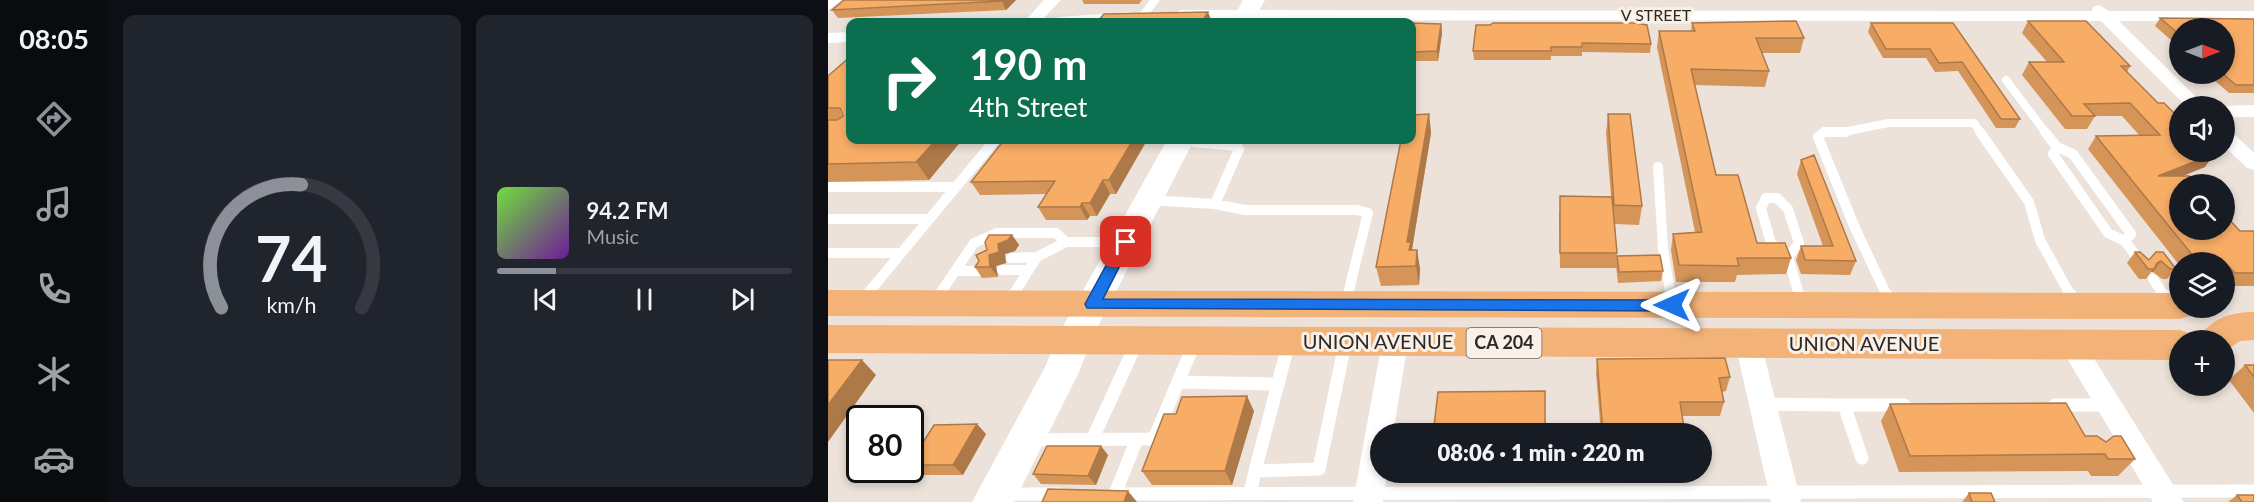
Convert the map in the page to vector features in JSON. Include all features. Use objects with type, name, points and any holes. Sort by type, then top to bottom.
[{"type":"highway","name":"UNION AVENUE","points":[[843,303],[933,304],[1005,287],[1093,304],[2077,306],[2168,297]]},
{"type":"highway","points":[[2235,307],[2254,307]]},
{"type":"highway","points":[[2230,330],[2254,326]]},
{"type":"highway","name":"UNION AVENUE","points":[[828,339],[2169,345]]},
{"type":"highway","points":[[2235,345],[2254,345]]},
{"type":"street","points":[[828,5],[834,0]]},
{"type":"street","points":[[1036,18],[1053,0]]},
{"type":"street","points":[[2089,0],[2186,96]]},
{"type":"street","name":"V STREET","points":[[1125,18],[1248,12],[1342,18]]},
{"type":"street","name":"V STREET","points":[[1416,19],[2254,16]]},
{"type":"street","points":[[828,38],[846,37]]},
{"type":"street","points":[[2235,111],[2254,111]]},
{"type":"street","points":[[995,498],[1062,370],[1072,340],[1178,144]]},
{"type":"street","points":[[2235,146],[2254,164]]},
{"type":"street","points":[[1369,498],[1395,342]]},
{"type":"street","points":[[1748,343],[1785,498]]},
{"type":"street","points":[[2072,345],[2165,496]]},
{"type":"lane","points":[[1142,17],[1155,0]]},
{"type":"lane","points":[[2006,80],[2057,147],[2073,154],[2080,163],[2131,234],[2125,241]]},
{"type":"lane","points":[[1891,306],[1855,228],[1818,137],[1824,132],[1844,132],[1888,123],[1974,123],[2029,202],[2040,240],[2077,306]]},
{"type":"lane","points":[[843,303],[900,253],[992,144]]},
{"type":"lane","points":[[1215,204],[1239,149],[1237,146],[1218,144]]},
{"type":"lane","points":[[2057,147],[2053,154],[2108,233],[2125,241],[2141,263]]},
{"type":"lane","points":[[1658,167],[1664,248],[1672,305]]},
{"type":"lane","points":[[828,187],[956,187]]},
{"type":"lane","points":[[1788,257],[1799,243],[1788,209],[1777,198],[1766,198],[1761,208],[1771,243],[1788,257],[1803,306]]},
{"type":"lane","points":[[1148,200],[1215,204],[1245,210],[1357,210],[1368,213],[1345,304]]},
{"type":"lane","points":[[828,219],[929,219]]},
{"type":"lane","points":[[933,304],[974,243],[997,233],[1056,233],[1066,242]]},
{"type":"lane","points":[[1011,258],[1037,257],[1066,242],[1126,242]]},
{"type":"lane","points":[[828,253],[900,253]]},
{"type":"lane","points":[[1005,287],[1028,270],[1037,257]]},
{"type":"lane","points":[[962,258],[980,258]]},
{"type":"lane","points":[[1005,287],[1028,270]]},
{"type":"lane","points":[[956,271],[980,271]]},
{"type":"lane","points":[[1092,440],[1138,340]]},
{"type":"lane","points":[[1025,440],[1154,439],[1195,341]]},
{"type":"lane","points":[[1250,494],[1276,384],[1289,341]]},
{"type":"lane","points":[[1255,471],[1318,470],[1345,342]]},
{"type":"lane","points":[[1178,382],[1276,384]]},
{"type":"lane","points":[[1762,404],[1914,405]]},
{"type":"lane","points":[[1844,405],[1862,458]]},
{"type":"lane","points":[[2042,405],[2068,410],[2109,405]]},
{"type":"lane","points":[[1137,440],[1110,494],[1250,494],[1369,498],[1785,498],[2165,496],[2254,491]]},
{"type":"lane","points":[[995,498],[1068,494]]},
{"type":"building","points":[[844,0],[1002,0],[1002,1],[832,10]]},
{"type":"building","points":[[1208,12],[1204,18],[1100,18],[1104,14]]},
{"type":"building","points":[[2160,18],[2169,18],[2169,26]]},
{"type":"building","points":[[2235,19],[2254,19],[2254,85],[2236,85]]},
{"type":"building","points":[[1796,21],[1804,38],[1756,38],[1769,71],[1691,69],[1716,175],[1738,175],[1757,243],[1785,243],[1791,258],[1737,258],[1739,266],[1679,265],[1673,234],[1702,232],[1659,31],[1695,31],[1692,23]]},
{"type":"building","points":[[2028,21],[2086,21],[2130,66],[2121,66],[2158,103],[2164,103],[2169,108],[2169,162],[2194,162],[2158,176],[2169,176],[2169,226],[2096,136],[2160,135],[2130,103],[2084,104],[2095,116],[2072,116],[2029,62],[2064,62]]},
{"type":"building","points":[[1416,23],[1441,24],[1437,51],[1416,52]]},
{"type":"building","points":[[1635,23],[1647,25],[1651,44],[1582,43],[1582,47],[1551,47],[1551,51],[1473,51],[1476,25]]},
{"type":"building","points":[[1871,23],[1953,23],[2020,119],[2001,119],[1962,62],[1939,63],[1930,49],[1886,49]]},
{"type":"building","points":[[846,60],[846,144],[932,144],[916,162],[828,164],[828,120],[837,120],[843,116],[840,108],[828,108],[828,76]]},
{"type":"building","points":[[1429,114],[1407,242],[1411,242],[1409,250],[1417,250],[1416,266],[1376,267],[1400,144],[1416,144],[1416,115]]},
{"type":"building","points":[[1608,114],[1630,114],[1642,206],[1614,205]]},
{"type":"building","points":[[1001,144],[1131,144],[1109,180],[1103,180],[1090,203],[1082,203],[1080,207],[1038,207],[1055,181],[971,182]]},
{"type":"building","points":[[1814,155],[1856,261],[1805,260],[1801,246],[1833,246],[1801,160]]},
{"type":"building","points":[[1560,196],[1612,197],[1617,253],[1560,253]]},
{"type":"building","points":[[2235,226],[2240,231],[2254,231],[2254,273],[2235,273],[2235,252],[2190,252],[2180,240],[2235,240]]},
{"type":"building","points":[[989,235],[1012,235],[1008,240],[998,244],[999,252],[989,255],[990,267],[975,267],[979,261],[976,255],[987,250],[985,242]]},
{"type":"building","points":[[2135,252],[2140,252],[2149,260],[2156,252],[2163,252],[2169,260],[2169,268],[2161,261],[2154,269],[2148,269]]},
{"type":"building","points":[[1660,255],[1663,271],[1619,272],[1617,256]]},
{"type":"building","points":[[1725,358],[1730,377],[1719,378],[1724,402],[1680,402],[1683,423],[1602,423],[1597,359]]},
{"type":"building","points":[[828,360],[862,360],[828,405]]},
{"type":"building","points":[[2245,365],[2254,365],[2254,377]]},
{"type":"building","points":[[1545,391],[1545,423],[1434,423],[1438,392]]},
{"type":"building","points":[[1247,396],[1225,471],[1142,471],[1164,414],[1176,414],[1182,397]]},
{"type":"building","points":[[2066,403],[2085,436],[2097,436],[2106,442],[2114,436],[2121,436],[2135,459],[2108,459],[2105,454],[1910,456],[1890,404]]},
{"type":"building","points":[[977,424],[953,465],[924,465],[924,441],[934,425]]},
{"type":"building","points":[[1047,446],[1101,446],[1088,476],[1033,474]]},
{"type":"building","points":[[1048,489],[1128,491],[1124,502],[1042,502]]},
{"type":"building","points":[[1969,493],[1991,493],[1995,502],[1972,502]]},
{"type":"building","points":[[2237,495],[2254,495],[2254,502],[2242,502]]},
{"type":"route","points":[[1126,242],[1093,304],[1672,305]]}]
